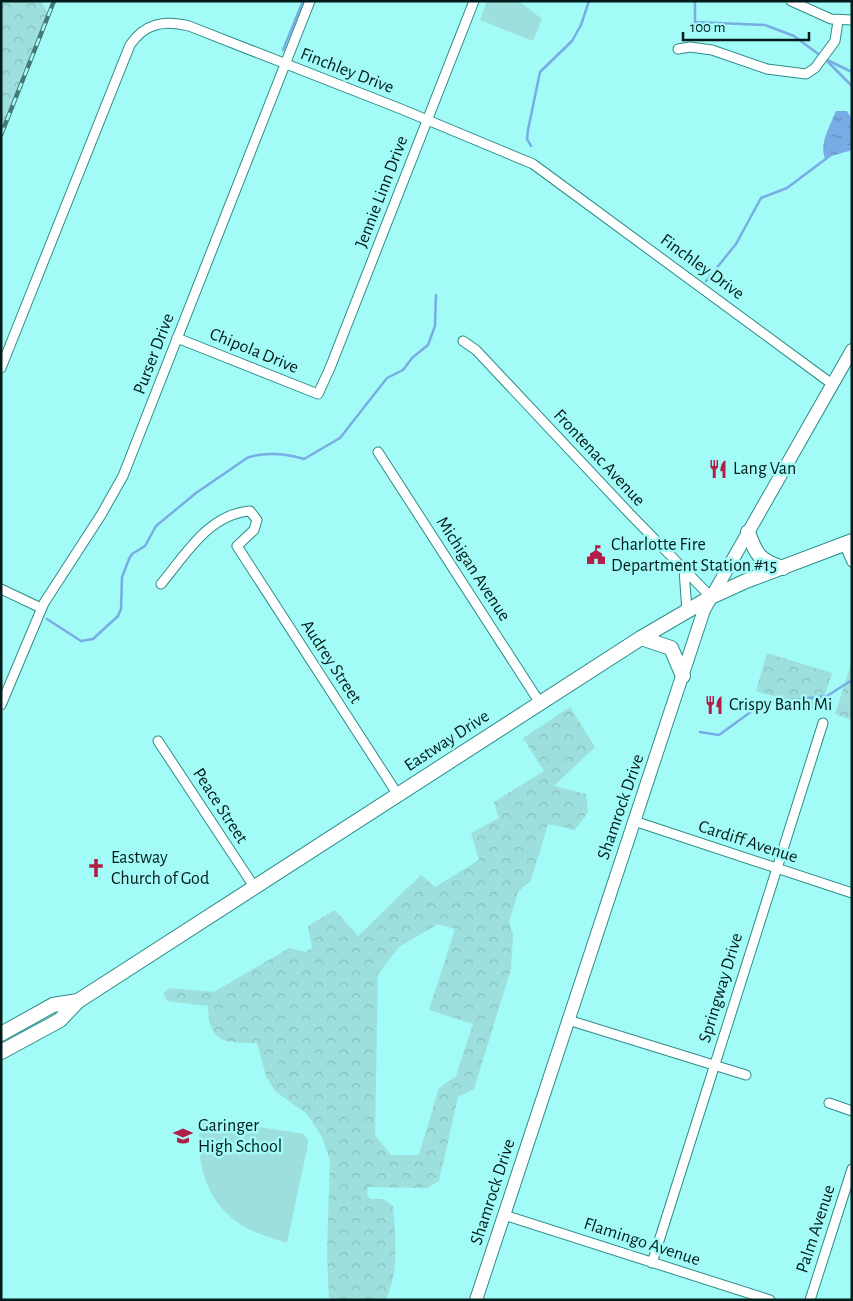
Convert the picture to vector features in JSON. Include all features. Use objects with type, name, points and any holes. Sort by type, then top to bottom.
[{"type":"main road","points":[[748,532],[754,550],[764,562],[783,568]]},
{"type":"main road","name":"Eastway Drive","points":[[1,1052],[60,1020],[84,998],[641,638],[711,598],[848,542]]},
{"type":"main road","points":[[641,638],[671,648],[683,676]]},
{"type":"main road","name":"Eastway Drive","points":[[1,1034],[53,1005],[84,998]]},
{"type":"street","name":"Purser Drive","points":[[1,705],[41,608],[110,502],[123,476],[310,1]]},
{"type":"street","name":"Jennie Linn Drive","points":[[318,394],[330,368],[474,1]]},
{"type":"street","points":[[791,1],[814,13],[838,20],[852,20]]},
{"type":"street","points":[[678,49],[699,48],[712,50],[767,69],[799,74],[810,72],[818,64],[836,37],[838,20]]},
{"type":"street","name":"Finchley Drive","points":[[1,368],[125,56],[136,36],[156,24],[179,24],[428,120],[533,164],[832,384]]},
{"type":"street","name":"Chipola Drive","points":[[177,338],[318,394]]},
{"type":"street","name":"Frontenac Avenue","points":[[463,341],[476,350],[711,598]]},
{"type":"street","name":"Shamrock Drive","points":[[476,1300],[698,627],[711,598],[852,350]]},
{"type":"street","name":"Michigan Avenue","points":[[378,452],[540,703]]},
{"type":"street","name":"Audrey Street","points":[[161,584],[210,526],[234,512],[250,511],[257,520],[254,530],[237,546],[398,795]]},
{"type":"street","points":[[848,542],[852,562]]},
{"type":"street","points":[[684,568],[688,612]]},
{"type":"street","points":[[1,589],[41,608]]},
{"type":"street","name":"Springway Drive","points":[[652,1263],[823,723]]},
{"type":"street","name":"Peace Street","points":[[158,741],[254,888]]},
{"type":"street","name":"Cardiff Avenue","points":[[634,821],[852,894]]},
{"type":"street","points":[[568,1020],[746,1075]]},
{"type":"street","points":[[829,1103],[852,1111]]},
{"type":"street","name":"Palm Avenue","points":[[810,1300],[852,1169]]},
{"type":"street","name":"Flamingo Avenue","points":[[504,1215],[770,1300]]},
{"type":"green space","points":[[1,1],[41,1],[48,13],[1,132]]},
{"type":"green space","points":[[487,1],[519,1],[542,19],[533,41],[480,20]]},
{"type":"green space","points":[[767,653],[832,673],[820,710],[756,691]]},
{"type":"green space","points":[[852,661],[852,720],[835,714]]},
{"type":"green space","points":[[570,707],[595,747],[554,786],[586,794],[588,812],[575,830],[548,824],[531,880],[518,892],[509,922],[513,934],[511,969],[474,1089],[458,1097],[439,1181],[427,1188],[368,1187],[367,1194],[370,1199],[383,1199],[393,1206],[395,1266],[390,1290],[385,1300],[329,1300],[327,1252],[330,1160],[322,1137],[307,1114],[275,1091],[266,1076],[257,1043],[227,1041],[220,1038],[211,1027],[208,1006],[167,1001],[163,993],[170,988],[214,992],[289,948],[305,952],[312,948],[308,926],[335,910],[358,936],[421,875],[435,887],[479,860],[471,833],[499,818],[494,802],[544,771],[523,738]],"holes":[[[438,924],[455,929],[429,1010],[473,1024],[456,1076],[439,1088],[419,1155],[391,1155],[375,1135],[378,974],[399,947]]]},
{"type":"green space","points":[[201,1118],[304,1134],[308,1140],[307,1149],[287,1243],[259,1234],[243,1226],[219,1205],[211,1193],[201,1164],[199,1133]]},
{"type":"water","points":[[836,111],[847,111],[852,119],[852,150],[832,156],[826,160],[823,148],[824,142]]},
{"type":"waterway","points":[[283,50],[303,1]]},
{"type":"waterway","points":[[531,146],[527,139],[528,130],[540,72],[572,41],[581,25],[589,1]]},
{"type":"waterway","points":[[695,1],[695,22],[765,25],[794,36],[825,59],[852,72]]},
{"type":"waterway","points":[[828,62],[852,86]]},
{"type":"waterway","points":[[706,281],[736,244],[761,198],[787,188],[827,158]]},
{"type":"waterway","points":[[47,619],[81,641],[93,639],[118,616],[121,609],[122,577],[132,554],[145,546],[156,526],[196,493],[247,458],[261,454],[276,454],[304,459],[340,438],[387,378],[403,370],[412,358],[428,345],[435,326],[436,295]]},
{"type":"waterway","points":[[700,732],[719,735],[763,703],[827,696],[852,680]]},
{"type":"railway","points":[[1,135],[54,1]]},
{"type":"place","name":"Lang Van","points":[[718,469]]},
{"type":"place","name":"Charlotte Fire Department Station #15","points":[[596,555]]},
{"type":"place","name":"Crispy Banh Mi","points":[[714,705]]},
{"type":"place","name":"Eastway Church of God","points":[[96,868]]},
{"type":"place","name":"Garinger High School","points":[[183,1136]]}]
